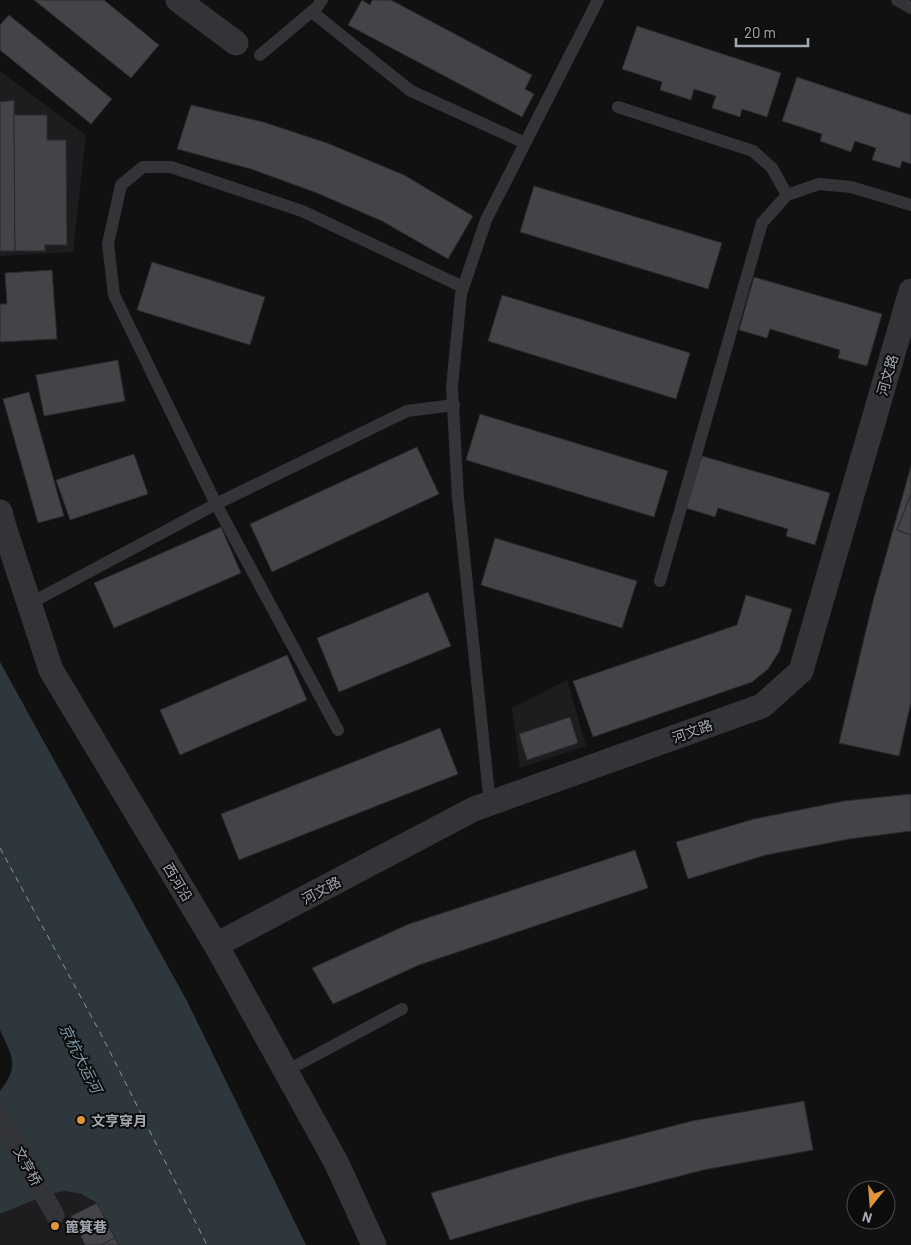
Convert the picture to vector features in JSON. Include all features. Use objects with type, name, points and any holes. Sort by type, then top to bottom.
[{"type":"street","points":[[178,0],[236,43]]},
{"type":"street","name":"河文路","points":[[216,945],[474,809],[762,706],[801,671],[911,290]]},
{"type":"street","name":"西河沿","points":[[0,512],[4,530],[51,670],[216,945],[336,1162],[374,1245]]},
{"type":"street","name":"文亨桥","points":[[0,1116],[55,1215]]},
{"type":"lane","points":[[260,55],[312,12],[322,0]]},
{"type":"lane","points":[[490,804],[458,498],[453,378],[461,294],[486,220],[598,0]]},
{"type":"lane","points":[[897,0],[911,8]]},
{"type":"lane","points":[[312,12],[411,91],[525,143]]},
{"type":"lane","points":[[618,107],[753,151],[772,168],[787,195]]},
{"type":"lane","points":[[338,730],[216,504],[114,295],[108,244],[121,185],[143,167],[171,166],[302,211],[463,287]]},
{"type":"lane","points":[[660,581],[762,223],[787,195],[819,184],[851,187],[911,205]]},
{"type":"lane","points":[[29,604],[216,504],[407,411],[454,405]]},
{"type":"lane","points":[[286,1071],[402,1009]]},
{"type":"shaded area","points":[[0,71],[86,135],[73,252],[0,256]]},
{"type":"shaded area","points":[[567,680],[586,746],[520,768],[512,708]]},
{"type":"shaded area","name":"篦箕巷","points":[[65,1191],[81,1194],[97,1203],[119,1245],[0,1245],[0,1214],[49,1194]]},
{"type":"water","name":"京杭大运河","points":[[0,662],[187,1001],[306,1245],[119,1245],[97,1203],[81,1194],[65,1191],[49,1194],[0,1214],[0,1091],[10,1075],[12,1061],[11,1054],[0,1030]]},
{"type":"building","points":[[34,0],[104,0],[159,45],[131,78]]},
{"type":"building","points":[[362,0],[370,5],[372,0],[391,0],[532,75],[525,89],[534,94],[522,117],[348,25]]},
{"type":"building","points":[[9,15],[112,99],[91,124],[0,50],[0,25]]},
{"type":"building","points":[[637,26],[781,73],[767,117],[742,109],[740,117],[712,108],[716,96],[694,89],[691,100],[660,90],[662,82],[622,69]]},
{"type":"building","points":[[797,77],[911,115],[911,164],[902,161],[900,168],[872,160],[876,148],[855,141],[851,152],[820,141],[822,134],[782,121]]},
{"type":"building","points":[[14,100],[15,251],[0,251],[0,102]]},
{"type":"building","points":[[191,105],[263,122],[327,143],[404,175],[473,216],[448,259],[382,221],[317,193],[251,169],[177,149]]},
{"type":"building","points":[[14,115],[47,115],[47,140],[66,140],[67,245],[45,245],[45,251],[15,251]]},
{"type":"building","points":[[534,186],[722,243],[708,289],[520,232]]},
{"type":"building","points":[[152,262],[265,297],[250,345],[137,310]]},
{"type":"building","points":[[52,270],[57,339],[0,342],[0,304],[7,304],[5,273]]},
{"type":"building","points":[[754,277],[882,314],[867,366],[838,358],[840,350],[770,329],[767,338],[739,330]]},
{"type":"building","points":[[502,295],[690,353],[676,399],[488,341]]},
{"type":"building","points":[[118,360],[125,401],[44,416],[36,375]]},
{"type":"building","points":[[29,392],[64,516],[38,523],[3,399]]},
{"type":"building","points":[[480,414],[668,471],[654,517],[466,460]]},
{"type":"building","points":[[417,447],[439,494],[272,572],[250,524]]},
{"type":"building","points":[[134,454],[148,494],[70,520],[56,480]]},
{"type":"building","points":[[702,456],[830,493],[815,545],[786,536],[788,529],[718,508],[715,517],[686,508]]},
{"type":"building","points":[[911,466],[911,494],[897,530],[911,535],[911,702],[899,756],[839,743],[873,601]]},
{"type":"building","points":[[911,494],[911,535],[897,530]]},
{"type":"building","points":[[221,527],[241,573],[114,628],[94,583]]},
{"type":"building","points":[[495,538],[637,581],[622,628],[481,585]]},
{"type":"building","points":[[428,592],[451,646],[339,692],[317,638]]},
{"type":"building","points":[[746,595],[792,609],[779,652],[768,669],[752,682],[593,737],[573,681],[737,625]]},
{"type":"building","points":[[287,655],[307,700],[180,755],[160,710]]},
{"type":"building","points":[[570,717],[578,743],[527,760],[519,734]]},
{"type":"building","points":[[440,728],[458,774],[239,860],[221,814]]},
{"type":"building","points":[[911,794],[911,831],[849,839],[766,855],[688,879],[676,842],[754,819],[844,801]]},
{"type":"building","points":[[635,850],[648,888],[419,965],[333,1004],[312,968],[409,924]]},
{"type":"building","points":[[804,1101],[813,1150],[703,1170],[580,1202],[450,1240],[431,1193],[561,1155],[692,1121]]},
{"type":"building","points":[[97,1203],[115,1238],[101,1245],[85,1245],[71,1216]]},
{"type":"building","points":[[115,1238],[119,1245],[101,1245]]},
{"type":"ferry route","points":[[0,848],[103,1038],[207,1245]]},
{"type":"place","name":"文亨穿月","points":[[81,1120]]},
{"type":"place","name":"篦箕巷","points":[[55,1226]]}]
